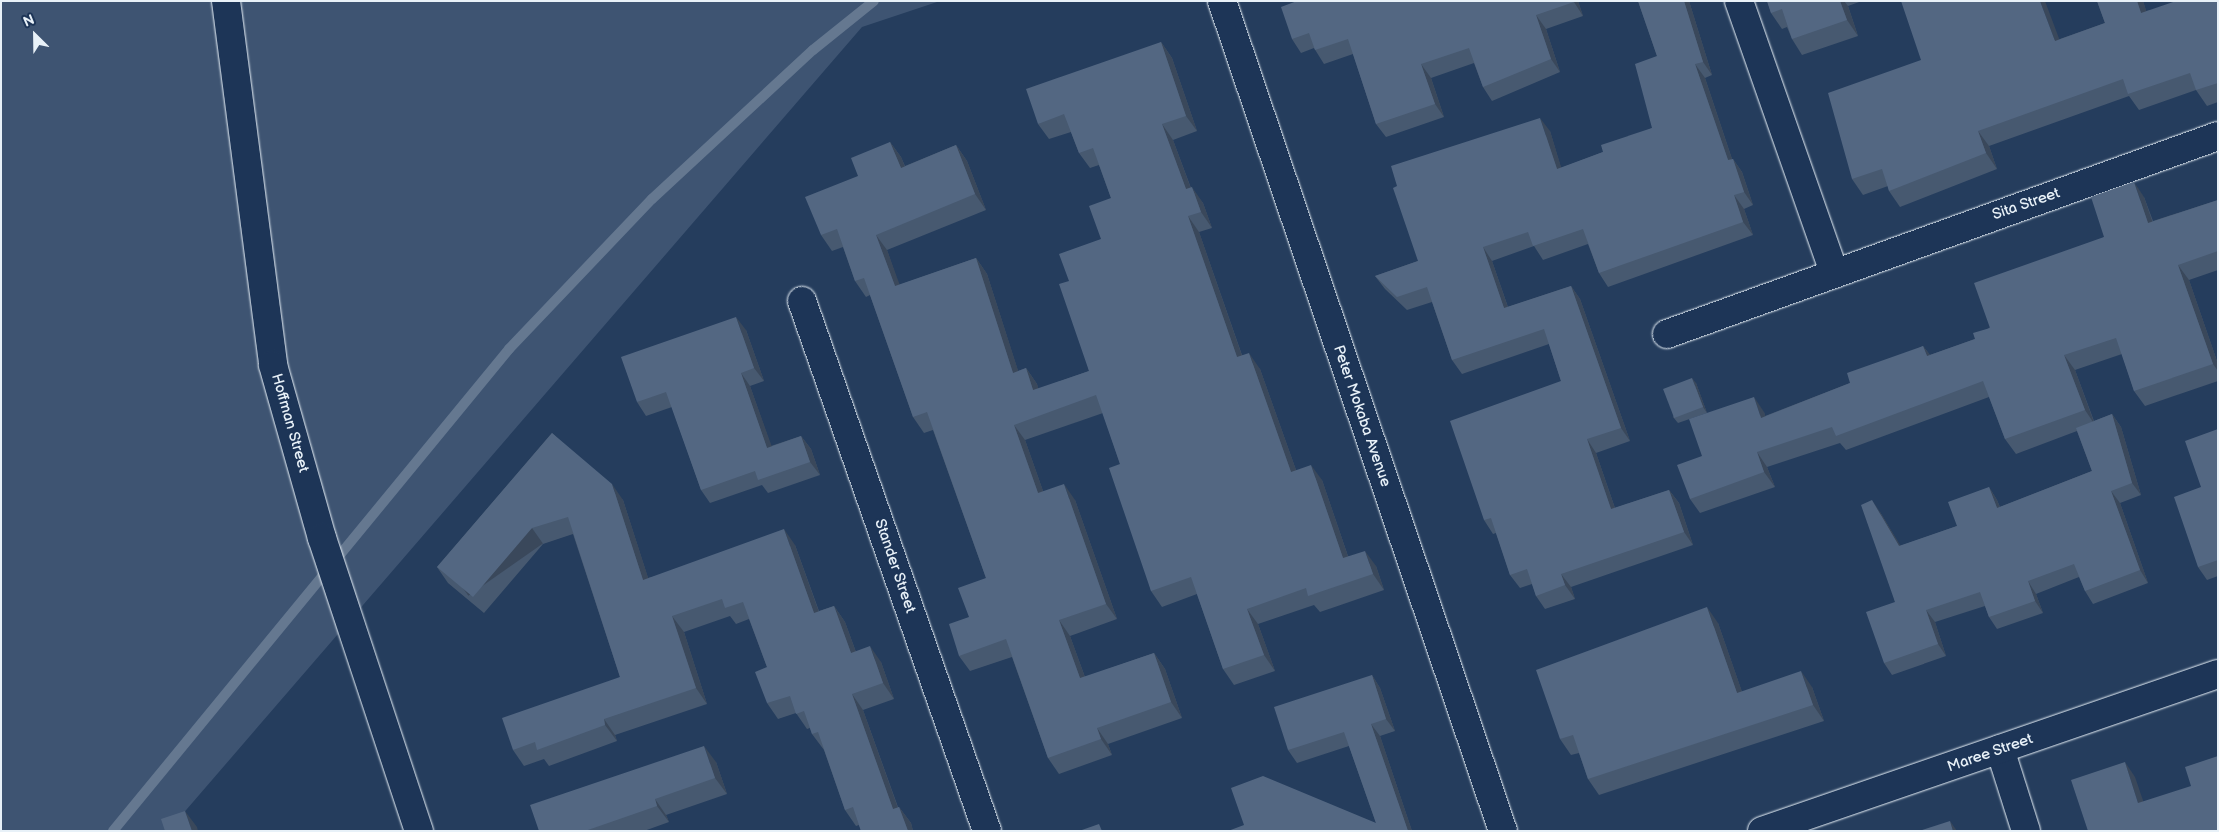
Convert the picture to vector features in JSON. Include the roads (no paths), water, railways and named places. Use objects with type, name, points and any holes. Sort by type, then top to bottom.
[{"type":"street","name":"Hoffman Street","points":[[226,1],[273,365],[322,538],[358,652],[419,831]]},
{"type":"street","name":"Peter Mokaba Avenue","points":[[1222,1],[1502,831]]},
{"type":"street","points":[[1739,1],[1834,272]]},
{"type":"street","name":"Sita Street","points":[[1667,334],[1834,272],[2218,136]]},
{"type":"street","name":"Stander Street","points":[[802,301],[987,831]]},
{"type":"street","name":"Maree Street","points":[[1762,831],[2218,674]]},
{"type":"street","points":[[2000,749],[2026,831]]},
{"type":"waterway","points":[[113,831],[509,349],[652,199],[813,50],[874,1]]}]
